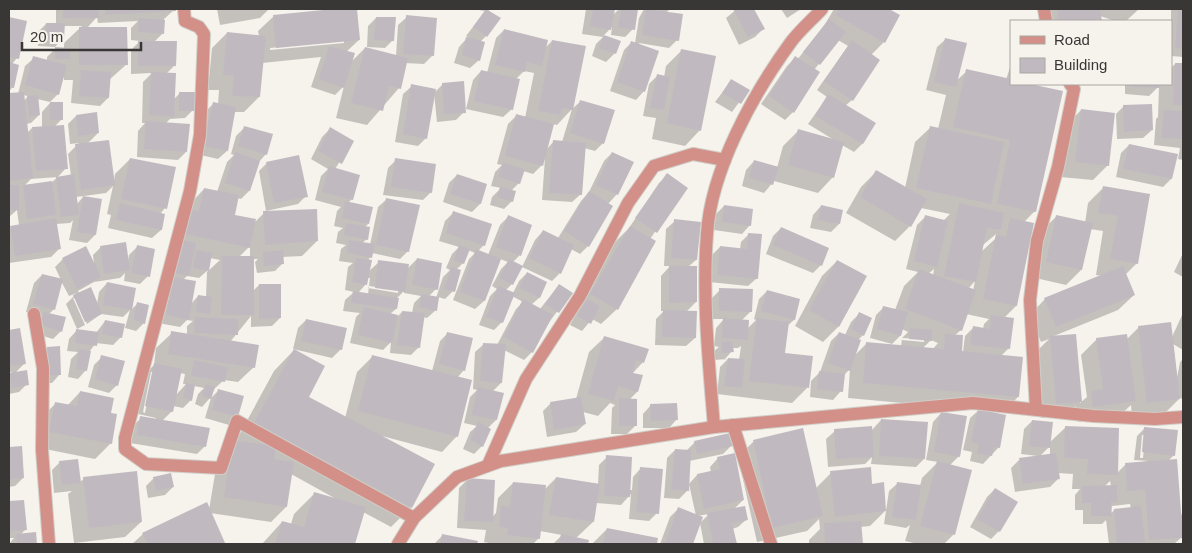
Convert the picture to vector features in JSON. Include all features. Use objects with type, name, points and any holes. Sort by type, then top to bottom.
[{"type":"street","points":[[184,9],[185,21],[199,27],[204,34],[200,135],[190,191],[125,438],[125,449],[146,464],[221,468],[237,421],[414,518]]},
{"type":"street","points":[[714,427],[708,340],[706,233],[713,197],[725,160],[756,97],[792,42],[822,9]]},
{"type":"street","points":[[1036,409],[1030,300],[1037,241],[1058,167],[1074,89],[1071,85]]},
{"type":"street","points":[[488,465],[526,379],[580,296],[628,203],[654,166],[693,154],[725,160]]},
{"type":"street","points":[[34,314],[43,368],[42,450],[49,544]]},
{"type":"street","points":[[398,544],[414,518],[458,477],[501,461],[714,427],[973,403],[1093,416],[1155,419],[1183,417]]},
{"type":"street","points":[[734,425],[771,544]]},
{"type":"building","points":[[63,9],[99,9],[99,18],[63,18]]},
{"type":"building","points":[[105,9],[176,9],[176,11],[105,15]]},
{"type":"building","points":[[333,9],[357,9],[360,40],[276,48],[273,15]]},
{"type":"building","points":[[486,9],[501,18],[487,37],[473,27]]},
{"type":"building","points":[[593,9],[615,9],[611,30],[590,26]]},
{"type":"building","points":[[621,9],[638,9],[635,30],[618,27]]},
{"type":"building","points":[[646,9],[683,14],[679,41],[642,35]]},
{"type":"building","points":[[733,9],[754,9],[765,29],[748,37]]},
{"type":"building","points":[[840,9],[889,9],[900,15],[885,43],[836,15]]},
{"type":"building","points":[[1057,9],[1100,9],[1102,20],[1058,20]]},
{"type":"building","points":[[1178,9],[1183,9],[1183,49],[1175,48]]},
{"type":"building","points":[[406,15],[437,18],[434,56],[403,54]]},
{"type":"building","points":[[9,17],[27,21],[19,59],[9,57]]},
{"type":"building","points":[[376,17],[396,17],[394,41],[374,40]]},
{"type":"building","points":[[139,18],[165,20],[164,34],[138,32]]},
{"type":"building","points":[[829,19],[846,32],[820,65],[803,52]]},
{"type":"building","points":[[46,23],[65,23],[64,39],[45,39]]},
{"type":"building","points":[[79,27],[127,27],[128,65],[79,65]]},
{"type":"building","points":[[504,29],[548,40],[542,66],[527,62],[525,72],[495,65]]},
{"type":"building","points":[[227,32],[266,36],[260,97],[232,96],[234,76],[223,75]]},
{"type":"building","points":[[604,35],[621,41],[616,54],[599,48]]},
{"type":"building","points":[[466,37],[485,42],[480,61],[462,55]]},
{"type":"building","points":[[945,38],[967,43],[956,87],[934,82]]},
{"type":"building","points":[[552,40],[586,46],[573,110],[562,108],[560,115],[538,111]]},
{"type":"building","points":[[852,40],[880,60],[853,101],[824,81]]},
{"type":"building","points":[[138,41],[177,41],[176,66],[138,66]]},
{"type":"building","points":[[631,41],[659,51],[645,92],[617,82]]},
{"type":"building","points":[[329,46],[355,53],[344,88],[319,79]]},
{"type":"building","points":[[55,47],[70,48],[70,59],[55,59]]},
{"type":"building","points":[[365,47],[408,58],[401,89],[389,86],[383,111],[351,103]]},
{"type":"building","points":[[681,49],[716,56],[701,131],[667,123]]},
{"type":"building","points":[[33,56],[67,65],[59,95],[25,85]]},
{"type":"building","points":[[795,56],[820,72],[794,113],[769,96]]},
{"type":"building","points":[[9,62],[19,65],[14,88],[9,87]]},
{"type":"building","points":[[1175,63],[1183,63],[1183,105],[1173,105]]},
{"type":"building","points":[[966,69],[1010,79],[1010,85],[1035,85],[1063,91],[1036,212],[997,204],[1010,140],[953,127]]},
{"type":"building","points":[[81,70],[111,72],[109,98],[79,96]]},
{"type":"building","points":[[481,70],[520,79],[513,110],[474,101]]},
{"type":"building","points":[[151,72],[176,73],[174,117],[149,115]]},
{"type":"building","points":[[657,74],[670,77],[664,110],[650,108]]},
{"type":"building","points":[[731,79],[750,90],[741,104],[722,93]]},
{"type":"building","points":[[464,81],[466,113],[444,114],[442,83]]},
{"type":"building","points":[[411,84],[436,89],[427,139],[403,134]]},
{"type":"building","points":[[1132,85],[1159,85],[1159,88],[1132,87]]},
{"type":"building","points":[[24,92],[33,178],[9,181],[9,93]]},
{"type":"building","points":[[179,92],[195,92],[195,111],[179,111]]},
{"type":"building","points":[[828,94],[876,123],[863,144],[815,116]]},
{"type":"building","points":[[38,95],[40,115],[29,117],[27,96]]},
{"type":"building","points":[[580,100],[615,110],[604,144],[570,133]]},
{"type":"building","points":[[50,102],[63,102],[63,120],[50,120]]},
{"type":"building","points":[[213,102],[236,107],[228,151],[203,146]]},
{"type":"building","points":[[1152,104],[1153,130],[1124,132],[1123,105]]},
{"type":"building","points":[[1081,109],[1115,113],[1109,166],[1075,162]]},
{"type":"building","points":[[1164,110],[1183,111],[1183,139],[1161,138]]},
{"type":"building","points":[[97,112],[99,133],[78,136],[76,115]]},
{"type":"building","points":[[516,114],[554,124],[543,166],[505,156]]},
{"type":"building","points":[[146,121],[190,124],[187,152],[144,149]]},
{"type":"building","points":[[64,125],[68,169],[36,171],[32,127]]},
{"type":"building","points":[[244,126],[273,134],[267,155],[238,146]]},
{"type":"building","points":[[930,126],[1004,142],[991,204],[916,188]]},
{"type":"building","points":[[330,127],[354,141],[342,164],[318,151]]},
{"type":"building","points":[[798,129],[844,142],[834,178],[788,165]]},
{"type":"building","points":[[109,140],[115,185],[81,190],[75,144]]},
{"type":"building","points":[[553,140],[586,143],[582,195],[549,193]]},
{"type":"building","points":[[1129,144],[1178,154],[1172,179],[1123,169]]},
{"type":"building","points":[[235,152],[260,161],[250,191],[225,183]]},
{"type":"building","points":[[612,152],[634,162],[618,195],[596,185]]},
{"type":"building","points":[[299,155],[308,197],[274,203],[266,162]]},
{"type":"building","points":[[130,158],[176,167],[167,209],[121,199]]},
{"type":"building","points":[[395,158],[436,164],[432,193],[391,187]]},
{"type":"building","points":[[754,160],[779,167],[773,185],[749,178]]},
{"type":"building","points":[[503,163],[525,169],[520,184],[498,177]]},
{"type":"building","points":[[329,166],[360,175],[353,200],[322,192]]},
{"type":"building","points":[[876,170],[927,199],[911,227],[860,197]]},
{"type":"building","points":[[667,173],[688,188],[657,233],[635,218]]},
{"type":"building","points":[[74,174],[79,215],[61,217],[56,177]]},
{"type":"building","points":[[457,174],[487,184],[481,204],[450,194]]},
{"type":"building","points":[[52,181],[56,215],[27,219],[23,185]]},
{"type":"building","points":[[9,185],[19,185],[19,210],[9,210]]},
{"type":"building","points":[[1103,186],[1150,194],[1138,264],[1110,259],[1118,216],[1098,213]]},
{"type":"building","points":[[500,187],[516,191],[513,202],[497,197]]},
{"type":"building","points":[[204,188],[239,195],[235,215],[256,219],[250,248],[185,234],[190,210],[199,211]]},
{"type":"building","points":[[589,191],[613,206],[589,247],[564,231]]},
{"type":"building","points":[[83,196],[102,199],[96,235],[77,232]]},
{"type":"building","points":[[386,198],[420,205],[409,252],[376,245]]},
{"type":"building","points":[[345,201],[373,207],[369,224],[342,218]]},
{"type":"building","points":[[120,203],[165,214],[162,230],[116,220]]},
{"type":"building","points":[[959,203],[1004,213],[1001,230],[987,228],[976,282],[944,276]]},
{"type":"building","points":[[724,205],[753,209],[751,226],[722,222]]},
{"type":"building","points":[[821,205],[843,210],[840,224],[818,220]]},
{"type":"building","points":[[317,209],[318,241],[265,245],[263,211]]},
{"type":"building","points":[[453,211],[492,224],[485,246],[446,233]]},
{"type":"building","points":[[508,215],[532,225],[521,256],[496,247]]},
{"type":"building","points":[[925,215],[948,221],[937,267],[914,261]]},
{"type":"building","points":[[1056,215],[1093,223],[1082,270],[1046,262]]},
{"type":"building","points":[[56,218],[61,249],[15,256],[10,226]]},
{"type":"building","points":[[1010,218],[1034,223],[1017,306],[983,299],[996,235],[1006,237]]},
{"type":"building","points":[[674,219],[701,222],[697,260],[671,258]]},
{"type":"building","points":[[346,223],[370,227],[368,240],[344,235]]},
{"type":"building","points":[[630,226],[656,241],[618,310],[590,294]]},
{"type":"building","points":[[781,227],[829,248],[822,266],[773,245]]},
{"type":"building","points":[[543,230],[574,245],[561,274],[529,258]]},
{"type":"building","points":[[748,233],[762,234],[758,279],[717,275],[720,246],[747,249]]},
{"type":"building","points":[[183,240],[196,243],[189,276],[175,273]]},
{"type":"building","points":[[349,240],[375,244],[372,258],[347,253]]},
{"type":"building","points":[[126,242],[130,270],[104,274],[100,246]]},
{"type":"building","points":[[137,245],[155,249],[150,277],[131,273]]},
{"type":"building","points":[[459,245],[470,249],[464,264],[454,260]]},
{"type":"building","points":[[86,246],[101,277],[77,289],[62,258]]},
{"type":"building","points":[[476,249],[501,259],[485,301],[460,292]]},
{"type":"building","points":[[196,250],[212,253],[209,271],[193,268]]},
{"type":"building","points":[[283,250],[284,264],[264,266],[263,252]]},
{"type":"building","points":[[222,256],[254,256],[254,315],[221,315]]},
{"type":"building","points":[[356,258],[372,260],[367,285],[352,282]]},
{"type":"building","points":[[417,258],[442,263],[438,290],[412,285]]},
{"type":"building","points":[[509,259],[523,266],[513,285],[499,278]]},
{"type":"building","points":[[378,260],[409,264],[405,292],[375,288]]},
{"type":"building","points":[[837,260],[867,276],[839,327],[809,310]]},
{"type":"building","points":[[669,266],[697,266],[697,302],[669,303]]},
{"type":"building","points":[[1123,266],[1135,295],[1056,327],[1044,298]]},
{"type":"building","points":[[451,267],[461,270],[455,292],[444,289]]},
{"type":"building","points":[[919,269],[976,290],[962,331],[905,309]]},
{"type":"building","points":[[527,272],[547,282],[540,298],[519,288]]},
{"type":"building","points":[[42,274],[63,279],[55,310],[33,304]]},
{"type":"building","points":[[172,277],[196,281],[189,320],[166,315]]},
{"type":"building","points":[[107,282],[136,288],[132,310],[103,305]]},
{"type":"building","points":[[259,284],[281,284],[281,318],[259,319]]},
{"type":"building","points":[[559,284],[573,293],[559,313],[545,304]]},
{"type":"building","points":[[498,286],[515,293],[503,323],[486,317]]},
{"type":"building","points":[[91,287],[102,314],[85,322],[73,295]]},
{"type":"building","points":[[719,288],[753,289],[752,312],[719,311]]},
{"type":"building","points":[[767,290],[800,299],[795,320],[761,311]]},
{"type":"building","points":[[353,291],[399,298],[397,309],[351,303]]},
{"type":"building","points":[[422,294],[439,297],[437,311],[419,307]]},
{"type":"building","points":[[198,295],[212,297],[210,314],[196,312]]},
{"type":"building","points":[[523,299],[553,315],[533,353],[504,337]]},
{"type":"building","points":[[587,299],[600,306],[591,324],[577,316]]},
{"type":"building","points":[[137,302],[149,305],[145,324],[133,320]]},
{"type":"building","points":[[883,306],[908,312],[901,336],[877,329]]},
{"type":"building","points":[[364,307],[398,315],[392,343],[358,335]]},
{"type":"building","points":[[663,310],[697,311],[696,338],[662,337]]},
{"type":"building","points":[[402,311],[425,313],[420,348],[397,345]]},
{"type":"building","points":[[44,312],[66,317],[62,332],[40,325]]},
{"type":"building","points":[[859,312],[872,318],[864,336],[851,329]]},
{"type":"building","points":[[991,315],[1014,318],[1010,349],[970,345],[973,326],[990,329]]},
{"type":"building","points":[[195,317],[238,319],[238,335],[194,333]]},
{"type":"building","points":[[723,318],[749,320],[748,340],[722,338]]},
{"type":"building","points":[[757,318],[789,322],[785,353],[813,356],[809,388],[749,381]]},
{"type":"building","points":[[306,319],[347,328],[342,350],[301,341]]},
{"type":"building","points":[[105,320],[125,324],[122,338],[102,334]]},
{"type":"building","points":[[1171,322],[1180,399],[1147,403],[1138,326]]},
{"type":"building","points":[[20,328],[26,364],[9,366],[9,330]]},
{"type":"building","points":[[910,328],[932,330],[932,341],[909,339]]},
{"type":"building","points":[[76,329],[99,332],[97,346],[75,343]]},
{"type":"building","points":[[171,331],[259,345],[255,368],[168,354]]},
{"type":"building","points":[[447,332],[473,338],[465,371],[439,364]]},
{"type":"building","points":[[839,332],[861,340],[850,371],[828,363]]},
{"type":"building","points":[[945,334],[963,335],[962,351],[1023,357],[1019,397],[863,383],[866,342],[944,349]]},
{"type":"building","points":[[1076,334],[1082,402],[1056,404],[1050,336]]},
{"type":"building","points":[[1127,334],[1136,401],[1093,407],[1091,391],[1103,389],[1096,338]]},
{"type":"building","points":[[604,336],[649,349],[644,363],[636,360],[633,373],[643,375],[638,392],[618,386],[614,401],[588,394]]},
{"type":"building","points":[[732,341],[734,352],[722,353],[721,342]]},
{"type":"building","points":[[483,343],[506,344],[502,383],[480,381]]},
{"type":"building","points":[[60,346],[61,375],[48,375],[47,347]]},
{"type":"building","points":[[79,349],[91,351],[87,371],[76,369]]},
{"type":"building","points":[[294,349],[325,366],[309,397],[435,464],[412,508],[254,423]]},
{"type":"building","points":[[101,355],[125,361],[118,386],[95,379]]},
{"type":"building","points":[[372,355],[472,380],[458,437],[358,411]]},
{"type":"building","points":[[728,358],[745,359],[742,388],[724,386]]},
{"type":"building","points":[[194,360],[228,367],[225,382],[191,376]]},
{"type":"building","points":[[154,363],[182,369],[173,412],[145,406]]},
{"type":"building","points":[[27,370],[29,385],[12,388],[9,373]]},
{"type":"building","points":[[819,371],[845,374],[843,392],[817,389]]},
{"type":"building","points":[[186,383],[195,385],[192,401],[183,398]]},
{"type":"building","points":[[206,384],[215,387],[211,399],[202,396]]},
{"type":"building","points":[[478,387],[504,393],[497,420],[472,415]]},
{"type":"building","points":[[218,389],[244,396],[238,417],[212,410]]},
{"type":"building","points":[[80,391],[114,398],[111,413],[117,414],[112,444],[49,432],[55,402],[77,406]]},
{"type":"building","points":[[581,397],[586,424],[554,430],[550,402]]},
{"type":"building","points":[[619,398],[637,399],[637,426],[619,426]]},
{"type":"building","points":[[677,403],[678,420],[651,421],[650,404]]},
{"type":"building","points":[[978,409],[1006,415],[1000,448],[994,447],[992,456],[977,453],[979,444],[971,442]]},
{"type":"building","points":[[941,412],[967,416],[960,457],[934,452]]},
{"type":"building","points":[[140,416],[210,428],[206,447],[137,435]]},
{"type":"building","points":[[881,419],[928,422],[925,459],[879,456]]},
{"type":"building","points":[[1032,420],[1053,422],[1050,448],[1029,446]]},
{"type":"building","points":[[478,422],[491,429],[483,447],[470,440]]},
{"type":"building","points":[[872,426],[874,457],[836,459],[834,429]]},
{"type":"building","points":[[1065,426],[1119,428],[1118,475],[1087,474],[1088,459],[1064,458]]},
{"type":"building","points":[[1144,427],[1178,430],[1175,456],[1142,452]]},
{"type":"building","points":[[803,428],[823,516],[772,528],[753,440]]},
{"type":"building","points":[[730,433],[733,446],[697,454],[694,441]]},
{"type":"building","points":[[233,440],[276,446],[274,459],[294,462],[287,507],[224,497]]},
{"type":"building","points":[[22,446],[24,478],[9,480],[9,447]]},
{"type":"building","points":[[675,449],[691,450],[689,491],[671,490]]},
{"type":"building","points":[[735,453],[744,500],[704,509],[697,474],[720,469],[717,457]]},
{"type":"building","points":[[1056,453],[1060,479],[1023,484],[1019,458]]},
{"type":"building","points":[[606,455],[632,457],[630,497],[604,496]]},
{"type":"building","points":[[78,459],[81,483],[62,485],[59,461]]},
{"type":"building","points":[[1177,459],[1183,538],[1149,540],[1145,490],[1127,491],[1125,463]]},
{"type":"building","points":[[937,461],[972,470],[955,535],[920,526]]},
{"type":"building","points":[[640,467],[663,469],[659,514],[636,512]]},
{"type":"building","points":[[871,467],[872,484],[884,482],[886,511],[835,517],[830,471]]},
{"type":"building","points":[[137,471],[142,522],[89,528],[83,477]]},
{"type":"building","points":[[171,473],[174,487],[156,491],[153,477]]},
{"type":"building","points":[[556,477],[600,484],[594,522],[549,515]]},
{"type":"building","points":[[467,478],[495,480],[493,522],[464,521]]},
{"type":"building","points":[[513,482],[546,485],[540,539],[507,535],[508,528],[499,527],[501,506],[510,507]]},
{"type":"building","points":[[897,482],[921,485],[916,520],[892,517]]},
{"type":"building","points":[[1117,485],[1117,502],[1111,502],[1112,516],[1091,516],[1091,503],[1082,503],[1082,486]]},
{"type":"building","points":[[995,488],[1018,502],[1000,532],[977,519]]},
{"type":"building","points":[[314,492],[366,507],[355,544],[275,544],[282,521],[304,527]]},
{"type":"building","points":[[24,500],[27,530],[9,531],[9,501]]},
{"type":"building","points":[[207,502],[225,543],[148,544],[142,533]]},
{"type":"building","points":[[745,506],[748,520],[732,523],[737,544],[713,544],[707,513]]},
{"type":"building","points":[[1141,506],[1145,542],[1117,544],[1114,509]]},
{"type":"building","points":[[678,507],[703,517],[693,544],[665,544]]},
{"type":"building","points":[[861,521],[863,544],[825,544],[824,523]]},
{"type":"building","points":[[607,528],[658,538],[657,544],[603,544]]},
{"type":"building","points":[[36,532],[37,544],[17,544],[16,534]]},
{"type":"building","points":[[442,534],[478,541],[477,544],[440,544]]},
{"type":"building","points":[[561,534],[589,540],[588,544],[559,544]]}]
